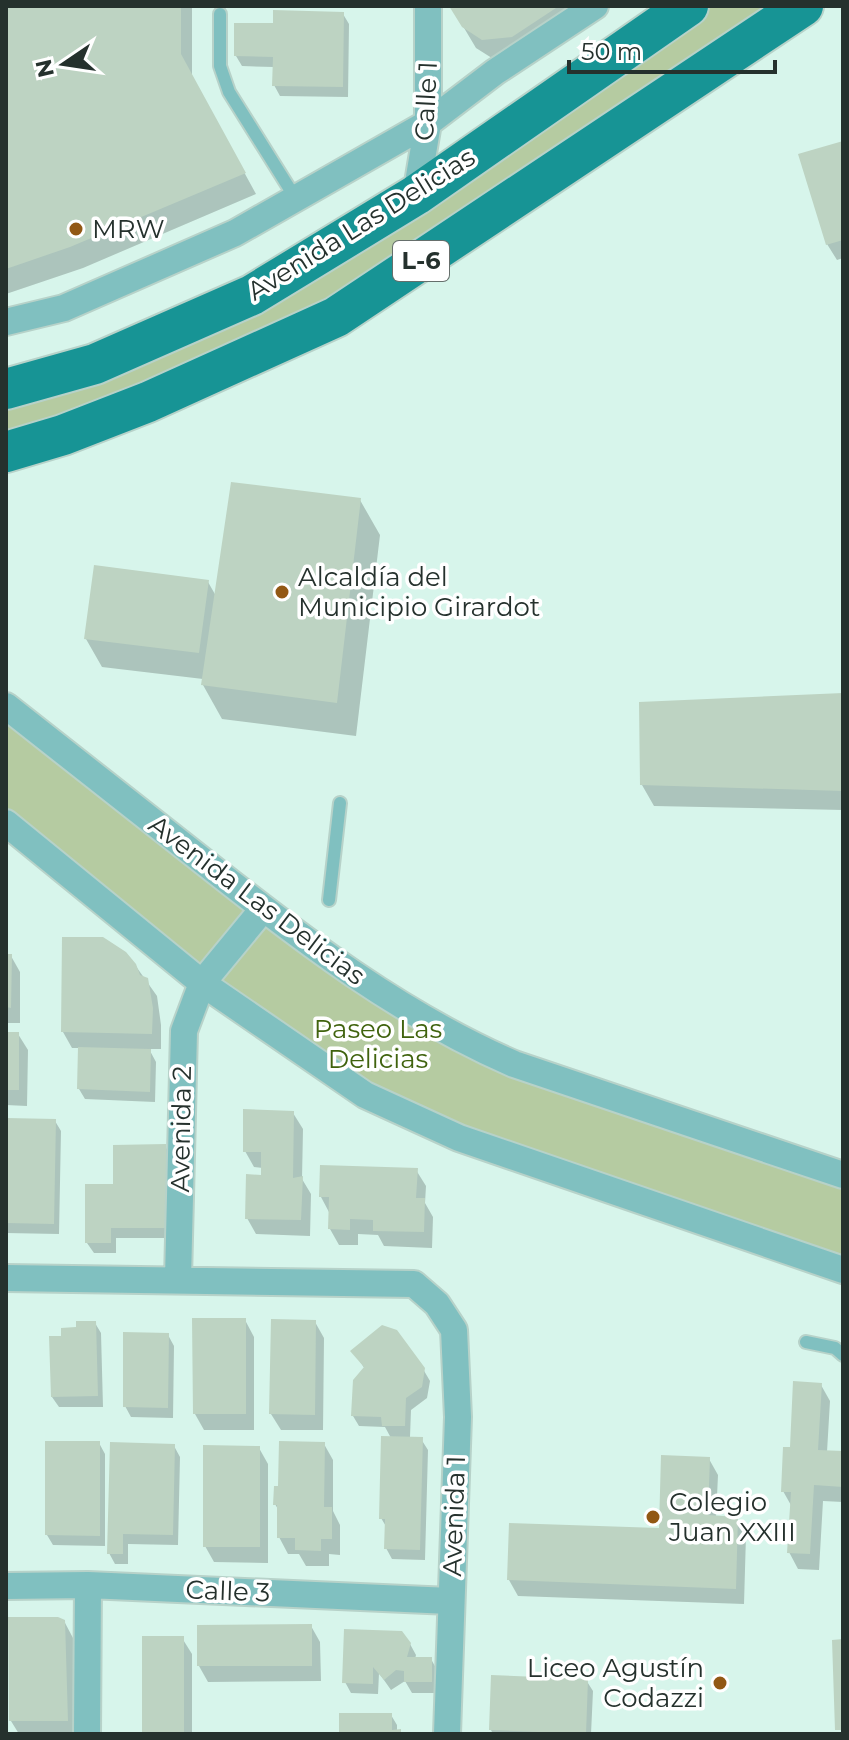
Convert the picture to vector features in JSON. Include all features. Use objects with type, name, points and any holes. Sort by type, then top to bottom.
[{"type":"main road","name":"Avenida Las Delicias","points":[[6,389],[95,364],[252,295],[416,195],[688,6]]},
{"type":"main road","name":"L-6","points":[[6,452],[63,435],[148,402],[323,323],[360,303],[803,6]]},
{"type":"street","name":"Calle 1","points":[[416,195],[428,123],[428,6]]},
{"type":"street","points":[[6,322],[64,308],[235,233],[428,123],[495,72],[595,6]]},
{"type":"street","points":[[6,472],[63,435]]},
{"type":"street","name":"Avenida Las Delicias","points":[[6,706],[263,909],[392,1002],[472,1046],[514,1064],[843,1175]]},
{"type":"street","points":[[6,823],[202,983],[365,1095],[459,1138],[843,1270]]},
{"type":"street","name":"Avenida 2","points":[[178,1279],[184,1031],[202,983],[263,909]]},
{"type":"street","points":[[6,1278],[178,1279]]},
{"type":"street","name":"Avenida 1","points":[[178,1279],[414,1284],[437,1304],[454,1330],[457,1402],[447,1734]]},
{"type":"street","points":[[87,1734],[88,1585]]},
{"type":"street","name":"Calle 3","points":[[6,1586],[88,1585],[450,1601]]},
{"type":"lane","points":[[220,14],[220,66],[229,92],[296,199]]},
{"type":"lane","points":[[329,900],[340,803]]},
{"type":"lane","points":[[806,1342],[835,1348],[843,1355]]},
{"type":"green space","points":[[688,6],[803,6],[453,239],[63,435],[6,472],[6,389],[252,295]]},
{"type":"green space","name":"Paseo Las Delicias","points":[[6,706],[454,1036],[843,1175],[843,1270],[365,1095],[6,823]]},
{"type":"building","points":[[6,6],[181,6],[181,54],[246,173],[70,247],[6,269]]},
{"type":"building","points":[[449,6],[559,6],[512,37],[482,40],[462,27]]},
{"type":"building","points":[[273,10],[344,12],[343,87],[272,86],[273,57],[234,56],[234,23],[273,23]]},
{"type":"building","points":[[843,141],[843,240],[826,245],[798,154]]},
{"type":"building","name":"Alcaldía del Municipio Girardot","points":[[231,482],[361,498],[337,703],[201,685]]},
{"type":"building","points":[[94,565],[209,580],[199,653],[84,639]]},
{"type":"building","points":[[843,693],[843,791],[640,785],[639,702]]},
{"type":"building","points":[[62,937],[103,937],[126,952],[140,975],[148,978],[153,1008],[152,1034],[61,1032]]},
{"type":"building","points":[[6,954],[12,954],[11,1008],[6,1007]]},
{"type":"building","points":[[6,1032],[19,1032],[19,1090],[6,1090]]},
{"type":"building","points":[[78,1047],[151,1049],[150,1092],[77,1089]]},
{"type":"building","points":[[243,1109],[294,1111],[293,1178],[303,1176],[301,1220],[245,1219],[246,1174],[261,1175],[261,1152],[243,1152]]},
{"type":"building","points":[[6,1118],[56,1119],[54,1224],[6,1223]]},
{"type":"building","points":[[166,1144],[167,1228],[111,1228],[111,1243],[85,1243],[85,1184],[113,1184],[113,1145]]},
{"type":"building","points":[[320,1165],[418,1168],[416,1198],[425,1198],[424,1232],[373,1231],[373,1220],[350,1219],[350,1230],[328,1229],[329,1197],[319,1197]]},
{"type":"building","points":[[192,1318],[246,1318],[246,1414],[193,1414]]},
{"type":"building","points":[[271,1319],[316,1320],[315,1415],[269,1414]]},
{"type":"building","points":[[76,1321],[96,1321],[98,1396],[51,1397],[49,1336],[61,1336],[61,1328],[76,1327]]},
{"type":"building","points":[[382,1325],[397,1330],[425,1368],[422,1387],[406,1398],[405,1426],[382,1426],[381,1417],[351,1416],[353,1380],[364,1367],[350,1351]]},
{"type":"building","points":[[123,1332],[169,1333],[168,1408],[123,1407]]},
{"type":"building","points":[[793,1381],[822,1383],[818,1450],[843,1451],[843,1487],[814,1485],[810,1554],[787,1553],[791,1492],[781,1492],[783,1447],[790,1447]]},
{"type":"building","points":[[381,1436],[423,1437],[420,1550],[384,1549],[385,1519],[379,1519]]},
{"type":"building","points":[[45,1441],[100,1441],[100,1536],[45,1535]]},
{"type":"building","points":[[279,1441],[325,1442],[324,1507],[332,1507],[332,1539],[321,1539],[321,1551],[295,1550],[295,1538],[277,1538],[277,1505],[273,1505],[274,1486],[278,1486]]},
{"type":"building","points":[[110,1442],[175,1444],[173,1535],[123,1534],[123,1554],[107,1554]]},
{"type":"building","points":[[203,1445],[260,1446],[260,1547],[203,1547]]},
{"type":"building","points":[[661,1455],[710,1457],[708,1515],[738,1517],[736,1589],[507,1580],[509,1523],[659,1528]]},
{"type":"building","points":[[8,1617],[58,1617],[65,1620],[68,1721],[9,1721]]},
{"type":"building","points":[[312,1624],[312,1666],[197,1666],[197,1625]]},
{"type":"building","points":[[344,1629],[402,1631],[411,1643],[407,1657],[432,1657],[432,1682],[404,1682],[404,1671],[396,1670],[384,1680],[373,1667],[373,1684],[342,1683]]},
{"type":"building","points":[[142,1636],[184,1636],[184,1734],[142,1734]]},
{"type":"building","points":[[843,1639],[843,1730],[835,1730],[832,1640]]},
{"type":"building","points":[[491,1675],[588,1679],[586,1734],[489,1730]]},
{"type":"building","points":[[339,1713],[392,1713],[392,1730],[401,1729],[401,1734],[339,1734]]},
{"type":"place","name":"MRW","points":[[76,229]]},
{"type":"place","name":"Alcaldía del Municipio Girardot","points":[[282,592]]},
{"type":"place","name":"Colegio Juan XXIII","points":[[653,1517]]},
{"type":"place","name":"Liceo Agustín Codazzi","points":[[720,1683]]}]
